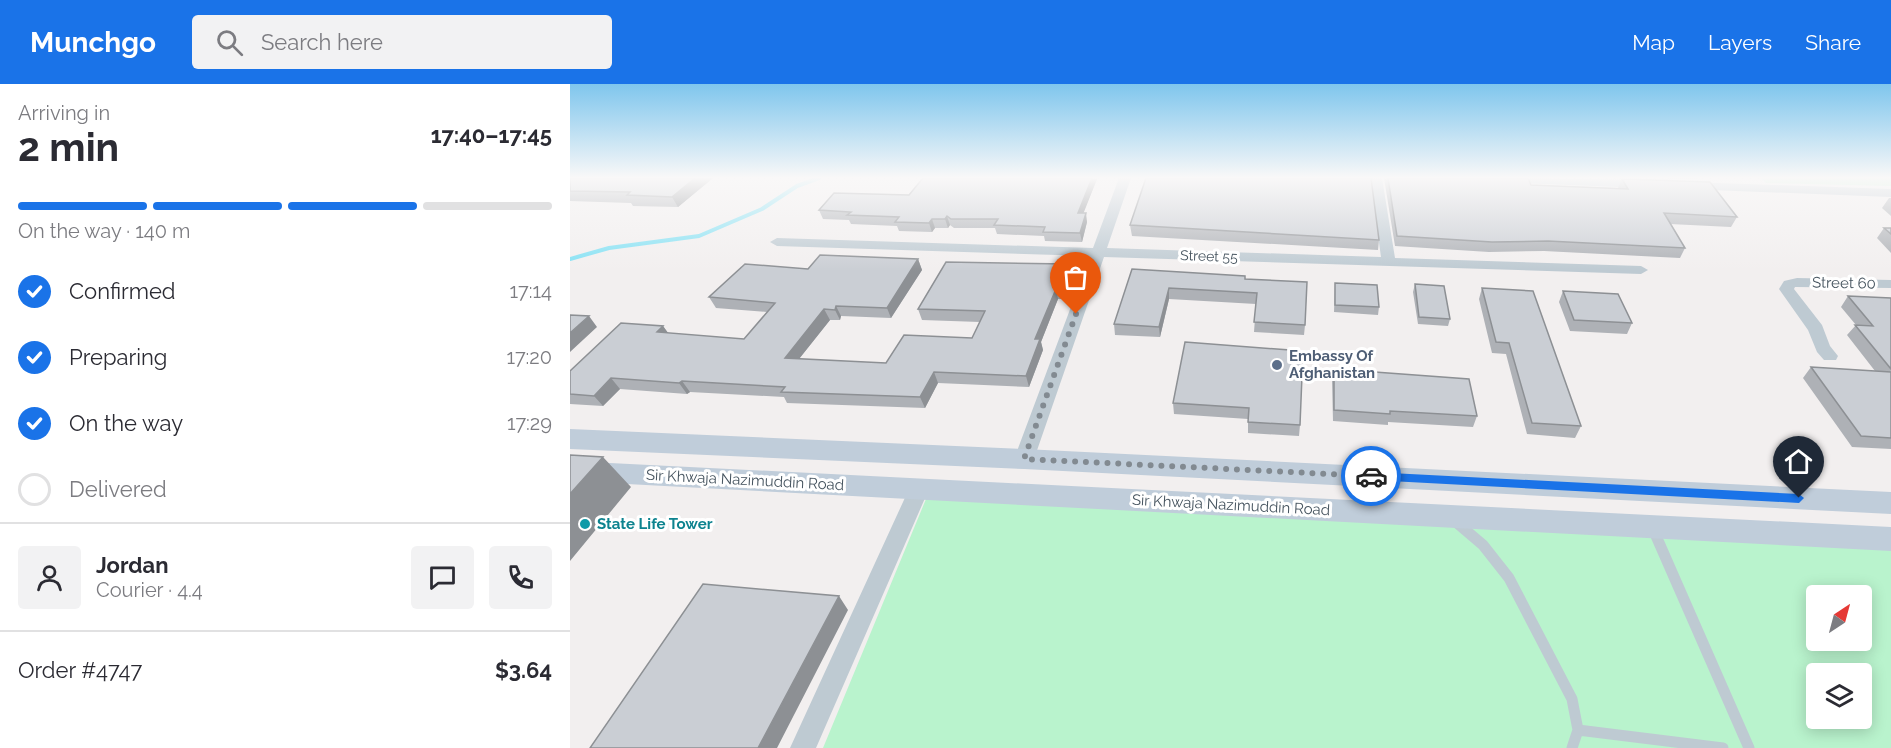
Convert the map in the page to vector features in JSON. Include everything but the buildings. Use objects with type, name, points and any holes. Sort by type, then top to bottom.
[{"type":"main road","points":[[570,439],[1337,474],[1891,503]]},
{"type":"main road","name":"Sir Khwaja Nazimuddin Road","points":[[570,471],[1891,539]]},
{"type":"main road","points":[[1337,474],[1342,510]]},
{"type":"street","points":[[1024,459],[1114,209]]},
{"type":"street","points":[[1381,209],[1389,262]]},
{"type":"street","name":"Street 55","points":[[777,242],[1641,270]]},
{"type":"street","name":"Street 60","points":[[1830,356],[1823,348],[1816,328],[1786,289],[1789,284],[1797,282],[1891,284]]},
{"type":"street","points":[[803,748],[919,489]]},
{"type":"lane","points":[[1449,516],[1483,545],[1509,578],[1572,699],[1578,730],[1572,748]]},
{"type":"lane","points":[[1652,526],[1749,748]]},
{"type":"lane","points":[[1578,730],[1723,748]]},
{"type":"green space","points":[[926,499],[1891,546],[1891,748],[823,748]]},
{"type":"waterway","points":[[570,259],[609,248],[699,236],[762,209]]},
{"type":"way so far","points":[[1076,314],[1024,459],[1371,476]]},
{"type":"place","name":"Embassy Of Afghanistan","points":[[1277,365]]},
{"type":"place","name":"State Life Tower","points":[[585,524]]},
{"type":"route","points":[[1371,476],[1799,498]]}]
